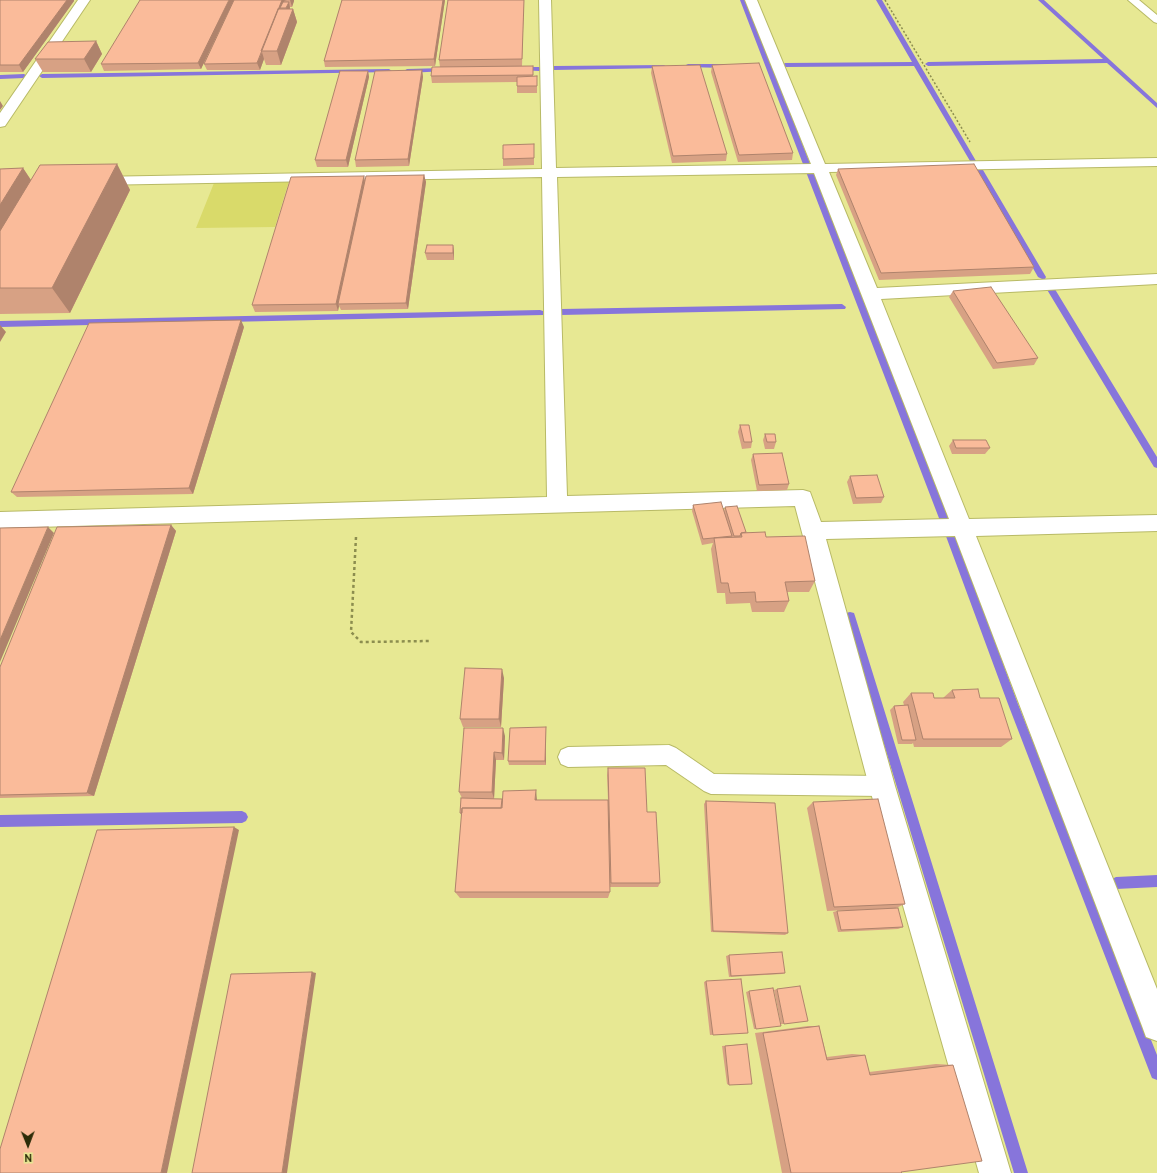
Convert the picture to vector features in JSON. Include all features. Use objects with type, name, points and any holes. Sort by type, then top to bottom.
[{"type":"street","points":[[0,123],[84,0]]},
{"type":"street","points":[[545,0],[557,505]]},
{"type":"street","points":[[751,0],[812,168],[871,294],[953,528],[1157,1026]]},
{"type":"street","points":[[80,181],[1157,162]]},
{"type":"street","points":[[871,294],[1157,279]]},
{"type":"street","points":[[0,520],[803,498],[882,786],[995,1173]]},
{"type":"street","points":[[813,531],[1157,523]]},
{"type":"lane","points":[[1133,0],[1157,20]]},
{"type":"lane","points":[[568,757],[669,755],[711,784],[882,786]]},
{"type":"path","points":[[885,0],[984,165]]},
{"type":"path","points":[[358,511],[351,632],[361,642],[430,641]]},
{"type":"shaded area","points":[[289,181],[275,227],[196,228],[214,183]]},
{"type":"building","points":[[0,0],[67,0],[19,65],[0,65]]},
{"type":"building","points":[[140,0],[229,0],[198,63],[101,64]]},
{"type":"building","points":[[234,0],[282,0],[257,63],[204,64]]},
{"type":"building","points":[[342,0],[443,0],[434,59],[324,61]]},
{"type":"building","points":[[448,0],[524,0],[522,59],[439,60]]},
{"type":"building","points":[[283,2],[289,2],[286,8],[280,8]]},
{"type":"building","points":[[278,9],[293,9],[277,51],[261,51]]},
{"type":"building","points":[[96,41],[84,59],[35,59],[48,42]]},
{"type":"building","points":[[759,63],[793,153],[739,155],[712,65]]},
{"type":"building","points":[[700,65],[727,154],[673,156],[652,66]]},
{"type":"building","points":[[533,66],[533,75],[431,76],[432,67]]},
{"type":"building","points":[[422,70],[408,159],[355,160],[375,71]]},
{"type":"building","points":[[340,71],[368,71],[346,160],[315,160]]},
{"type":"building","points":[[537,76],[537,86],[517,86],[517,77]]},
{"type":"building","points":[[534,144],[534,158],[503,159],[503,145]]},
{"type":"building","points":[[117,164],[52,288],[0,288],[0,231],[40,165]]},
{"type":"building","points":[[974,164],[1034,267],[881,273],[838,169]]},
{"type":"building","points":[[23,168],[0,205],[0,169]]},
{"type":"building","points":[[424,175],[406,303],[338,304],[366,176]]},
{"type":"building","points":[[364,176],[336,304],[252,305],[291,177]]},
{"type":"building","points":[[427,245],[453,245],[453,253],[425,253]]},
{"type":"building","points":[[991,287],[1038,358],[997,363],[953,291]]},
{"type":"building","points":[[241,320],[189,488],[11,492],[89,323]]},
{"type":"building","points":[[740,425],[749,425],[752,442],[744,442]]},
{"type":"building","points":[[765,434],[775,434],[776,442],[767,442]]},
{"type":"building","points":[[953,440],[986,440],[990,448],[956,448]]},
{"type":"building","points":[[782,453],[789,484],[759,485],[753,454]]},
{"type":"building","points":[[877,475],[884,497],[856,498],[850,476]]},
{"type":"building","points":[[721,502],[732,536],[703,539],[693,505]]},
{"type":"building","points":[[737,506],[746,532],[741,533],[740,536],[734,536],[725,507]]},
{"type":"building","points":[[171,525],[87,793],[0,795],[0,667],[57,527]]},
{"type":"building","points":[[48,527],[0,640],[0,528]]},
{"type":"building","points":[[765,532],[766,537],[805,536],[815,581],[785,582],[789,601],[756,602],[755,592],[730,593],[728,583],[721,583],[714,538],[742,537],[741,533]]},
{"type":"building","points":[[465,668],[502,669],[499,719],[460,719]]},
{"type":"building","points":[[978,689],[980,698],[999,698],[1012,739],[923,739],[911,693],[933,693],[934,698],[955,698],[952,690]]},
{"type":"building","points":[[908,705],[916,740],[902,740],[894,706]]},
{"type":"building","points":[[546,727],[545,761],[508,761],[510,728]]},
{"type":"building","points":[[464,728],[503,728],[502,753],[494,752],[492,792],[459,792]]},
{"type":"building","points":[[608,768],[645,768],[647,812],[656,812],[660,883],[611,883]]},
{"type":"building","points":[[536,790],[535,800],[608,800],[610,892],[455,892],[462,808],[502,808],[503,791]]},
{"type":"building","points":[[461,798],[502,799],[501,808],[462,808],[462,813],[460,813]]},
{"type":"building","points":[[878,799],[905,904],[834,907],[813,802]]},
{"type":"building","points":[[706,801],[775,803],[788,933],[713,931]]},
{"type":"building","points":[[234,827],[161,1173],[0,1173],[0,1149],[97,830]]},
{"type":"building","points":[[898,908],[903,927],[841,930],[837,911]]},
{"type":"building","points":[[782,952],[785,973],[731,976],[729,955]]},
{"type":"building","points":[[312,972],[282,1173],[192,1173],[231,974]]},
{"type":"building","points":[[741,979],[748,1033],[713,1035],[706,981]]},
{"type":"building","points":[[800,986],[808,1021],[784,1024],[777,989]]},
{"type":"building","points":[[773,988],[781,1026],[756,1029],[749,991]]},
{"type":"building","points":[[819,1026],[827,1060],[865,1055],[870,1075],[953,1065],[982,1161],[901,1172],[902,1173],[791,1173],[763,1033]]},
{"type":"building","points":[[747,1044],[752,1084],[729,1085],[725,1046]]},
{"type":"waterway","points":[[743,0],[952,539],[1013,704],[1157,1073]]},
{"type":"waterway","points":[[879,0],[916,64]]},
{"type":"waterway","points":[[1041,0],[1108,61]]},
{"type":"waterway","points":[[928,64],[1108,61]]},
{"type":"waterway","points":[[1108,61],[1157,106]]},
{"type":"waterway","points":[[785,65],[916,64]]},
{"type":"waterway","points":[[916,64],[973,161]]},
{"type":"waterway","points":[[688,66],[724,66]]},
{"type":"waterway","points":[[554,68],[664,67]]},
{"type":"waterway","points":[[521,69],[539,69]]},
{"type":"waterway","points":[[407,71],[445,70]]},
{"type":"waterway","points":[[42,76],[389,71]]},
{"type":"waterway","points":[[0,77],[24,76]]},
{"type":"waterway","points":[[980,170],[1042,277]]},
{"type":"waterway","points":[[1050,288],[1157,465]]},
{"type":"waterway","points":[[561,312],[842,307]]},
{"type":"waterway","points":[[0,324],[540,313]]},
{"type":"waterway","points":[[850,616],[1021,1173]]},
{"type":"waterway","points":[[0,821],[242,817]]},
{"type":"waterway","points":[[1116,883],[1157,881]]}]
